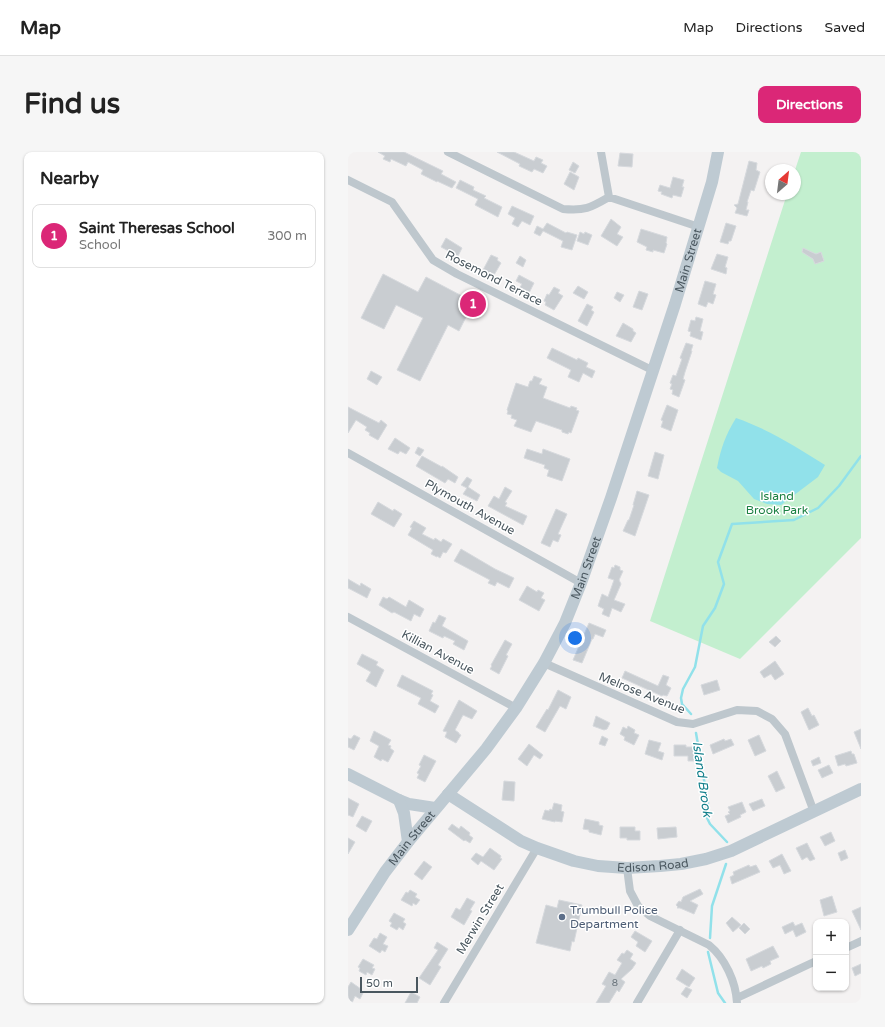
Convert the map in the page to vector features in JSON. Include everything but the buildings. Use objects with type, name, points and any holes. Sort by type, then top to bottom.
[{"type":"main road","name":"Main Street","points":[[348,930],[385,872],[435,808],[486,749],[516,708],[544,664],[565,623],[581,583],[611,498],[675,304],[712,182],[718,152]]},
{"type":"main road","points":[[348,774],[409,804],[435,808]]},
{"type":"main road","name":"Edison Road","points":[[448,794],[521,841],[537,848],[574,861],[598,866],[627,868],[660,866],[706,859],[731,851],[861,789]]},
{"type":"main road","points":[[399,800],[404,813],[408,842]]},
{"type":"street","points":[[448,152],[563,209],[578,211],[591,208],[609,197],[699,227]]},
{"type":"street","points":[[601,152],[609,197]]},
{"type":"street","name":"Rosemond Terrace","points":[[348,180],[392,202],[433,260],[457,274],[652,370]]},
{"type":"street","name":"Plymouth Avenue","points":[[348,453],[581,583]]},
{"type":"street","name":"Killian Avenue","points":[[348,617],[516,708]]},
{"type":"street","name":"Melrose Avenue","points":[[544,664],[677,722],[693,724],[737,710],[757,711],[772,719],[785,734],[814,812]]},
{"type":"street","name":"Merwin Street","points":[[444,1003],[537,848]]},
{"type":"street","points":[[627,868],[630,891],[638,906],[650,916],[680,930],[716,950],[722,958],[731,977],[737,1000],[813,963]]},
{"type":"street","points":[[637,1003],[680,930]]},
{"type":"street","points":[[849,947],[861,941]]},
{"type":"green space","name":"Island Brook Park","points":[[801,152],[861,152],[861,538],[740,659],[650,621],[785,200],[801,200],[801,164],[797,164]]},
{"type":"water","points":[[736,418],[771,433],[825,465],[818,477],[781,505],[767,504],[754,499],[738,481],[721,472],[717,468],[724,442]]},
{"type":"waterway","name":"Island Brook","points":[[691,714],[682,704],[681,698],[683,689],[695,667],[703,626],[715,608],[724,584],[718,562],[732,524],[794,520],[818,508],[839,486],[861,456]]},
{"type":"waterway","name":"Island Brook","points":[[696,733],[708,803],[705,814],[710,824],[727,842]]},
{"type":"waterway","name":"Island Brook","points":[[710,938],[712,906],[726,864]]},
{"type":"waterway","name":"Island Brook","points":[[708,952],[718,993],[725,1003]]},
{"type":"place","name":"Saint Theresas School","points":[[473,304]]},
{"type":"place","name":"Trumbull Police Department","points":[[562,917]]}]
